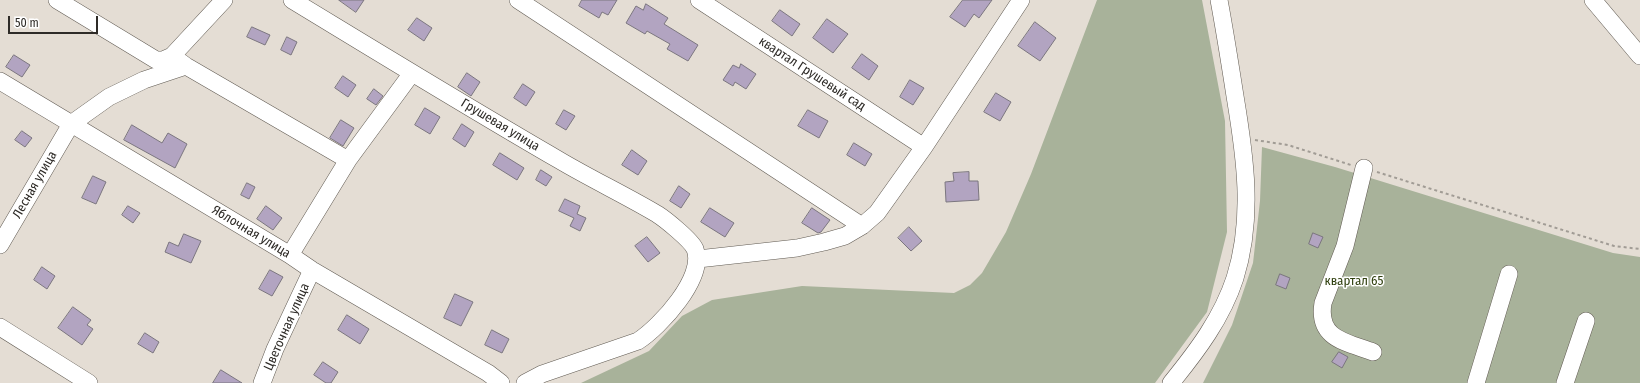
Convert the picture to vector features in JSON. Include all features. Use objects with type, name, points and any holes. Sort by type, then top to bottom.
[{"type":"street","points":[[57,0],[156,60],[163,60],[172,56],[224,0]]},
{"type":"street","name":"Грушевая улица","points":[[292,0],[561,162],[658,215],[694,247],[698,259]]},
{"type":"street","points":[[518,0],[862,226]]},
{"type":"street","name":"квартал Грушевый сад","points":[[700,0],[924,147]]},
{"type":"street","points":[[525,383],[542,374],[638,341],[647,335],[667,314],[688,287],[695,272],[698,259],[797,248],[817,244],[845,236],[862,226],[877,213],[924,147],[1021,0]]},
{"type":"street","points":[[1171,383],[1213,327],[1235,278],[1243,238],[1246,213],[1242,137],[1220,0]]},
{"type":"street","points":[[1593,0],[1640,56]]},
{"type":"street","points":[[172,56],[186,66],[348,160]]},
{"type":"street","points":[[71,124],[109,97],[144,80],[186,66]]},
{"type":"street","points":[[290,255],[348,160],[412,73]]},
{"type":"street","name":"Яблочная улица","points":[[0,81],[290,255],[312,270],[488,373],[501,383]]},
{"type":"street","name":"Лесная улица","points":[[0,245],[71,124]]},
{"type":"street","points":[[1364,168],[1350,230],[1323,303],[1322,320],[1327,331],[1339,339],[1373,352]]},
{"type":"street","name":"Цветочная улица","points":[[262,383],[275,349],[312,270]]},
{"type":"street","points":[[1476,383],[1509,274]]},
{"type":"street","points":[[1565,383],[1586,321]]},
{"type":"street","points":[[0,327],[89,383]]},
{"type":"path","points":[[1242,137],[1288,145],[1614,246],[1640,249]]},
{"type":"green space","points":[[1097,0],[1202,0],[1225,121],[1227,232],[1207,312],[1155,383],[581,383],[649,351],[682,316],[712,300],[802,286],[954,293],[970,285],[982,273],[1006,232],[1031,174]]},
{"type":"green space","name":"квартал 65","points":[[1262,147],[1335,167],[1613,253],[1640,257],[1640,383],[1203,383],[1232,325],[1253,263],[1260,201]]},
{"type":"building","points":[[339,0],[364,0],[356,12]]},
{"type":"building","points":[[582,0],[617,0],[608,15],[602,12],[599,18],[579,6]]},
{"type":"building","points":[[963,0],[992,0],[979,18],[974,14],[965,27],[950,17]]},
{"type":"building","points":[[646,4],[668,18],[664,24],[698,45],[688,61],[667,49],[670,44],[647,31],[645,34],[626,23],[636,6],[643,10]]},
{"type":"building","points":[[780,10],[800,24],[792,36],[772,21]]},
{"type":"building","points":[[417,18],[432,28],[424,41],[408,30]]},
{"type":"building","points":[[827,19],[848,34],[833,53],[813,38]]},
{"type":"building","points":[[1035,22],[1056,38],[1040,61],[1018,46]]},
{"type":"building","points":[[252,27],[270,35],[265,45],[247,37]]},
{"type":"building","points":[[287,37],[297,42],[291,55],[281,50]]},
{"type":"building","points":[[862,54],[878,66],[869,80],[852,68]]},
{"type":"building","points":[[14,55],[30,65],[22,77],[6,67]]},
{"type":"building","points":[[741,64],[756,74],[746,89],[735,82],[733,86],[723,80],[733,65],[739,68]]},
{"type":"building","points":[[467,73],[480,82],[471,96],[458,87]]},
{"type":"building","points":[[343,76],[356,85],[348,97],[335,88]]},
{"type":"building","points":[[910,80],[924,88],[913,105],[900,97]]},
{"type":"building","points":[[523,84],[535,92],[526,106],[514,98]]},
{"type":"building","points":[[374,89],[383,96],[376,105],[367,99]]},
{"type":"building","points":[[996,93],[1011,102],[1000,121],[984,112]]},
{"type":"building","points":[[425,108],[440,117],[430,134],[415,125]]},
{"type":"building","points":[[564,110],[575,116],[566,130],[556,124]]},
{"type":"building","points":[[808,110],[828,121],[819,138],[798,126]]},
{"type":"building","points":[[341,120],[354,128],[343,146],[330,138]]},
{"type":"building","points":[[462,124],[474,132],[465,147],[453,139]]},
{"type":"building","points":[[132,125],[162,143],[168,133],[187,144],[175,168],[124,140]]},
{"type":"building","points":[[22,131],[32,138],[25,147],[15,140]]},
{"type":"building","points":[[854,143],[872,154],[865,166],[847,155]]},
{"type":"building","points":[[632,150],[647,161],[638,175],[622,165]]},
{"type":"building","points":[[500,153],[524,168],[517,180],[493,165]]},
{"type":"building","points":[[541,170],[552,177],[546,186],[536,180]]},
{"type":"building","points":[[969,172],[969,181],[978,181],[979,200],[946,202],[945,182],[954,181],[953,173]]},
{"type":"building","points":[[93,176],[106,182],[96,204],[82,198]]},
{"type":"building","points":[[247,183],[255,187],[249,199],[241,195]]},
{"type":"building","points":[[679,186],[690,194],[681,208],[670,201]]},
{"type":"building","points":[[565,199],[580,206],[577,214],[586,218],[580,231],[570,226],[574,218],[559,211]]},
{"type":"building","points":[[128,206],[140,213],[133,223],[122,215]]},
{"type":"building","points":[[266,206],[282,218],[273,230],[257,219]]},
{"type":"building","points":[[710,208],[734,223],[725,237],[701,222]]},
{"type":"building","points":[[812,208],[830,220],[821,232],[818,233],[802,223]]},
{"type":"building","points":[[909,227],[922,241],[911,251],[898,238]]},
{"type":"building","points":[[1313,233],[1323,237],[1318,248],[1309,244]]},
{"type":"building","points":[[184,234],[201,241],[191,263],[165,252],[169,242],[178,246]]},
{"type":"building","points":[[647,237],[660,253],[648,262],[635,246]]},
{"type":"building","points":[[42,267],[55,276],[47,289],[34,280]]},
{"type":"building","points":[[270,270],[283,277],[272,296],[259,289]]},
{"type":"building","points":[[1280,274],[1290,278],[1286,289],[1276,285]]},
{"type":"building","points":[[455,294],[473,302],[461,326],[444,318]]},
{"type":"building","points":[[73,307],[91,320],[87,325],[93,329],[82,345],[58,328]]},
{"type":"building","points":[[347,315],[369,329],[360,344],[338,330]]},
{"type":"building","points":[[492,330],[509,339],[502,353],[485,345]]},
{"type":"building","points":[[145,333],[159,342],[153,353],[138,344]]},
{"type":"building","points":[[1339,352],[1348,357],[1342,368],[1332,362]]},
{"type":"building","points":[[323,362],[338,372],[331,383],[326,383],[314,375]]},
{"type":"building","points":[[221,370],[242,383],[213,383]]}]
